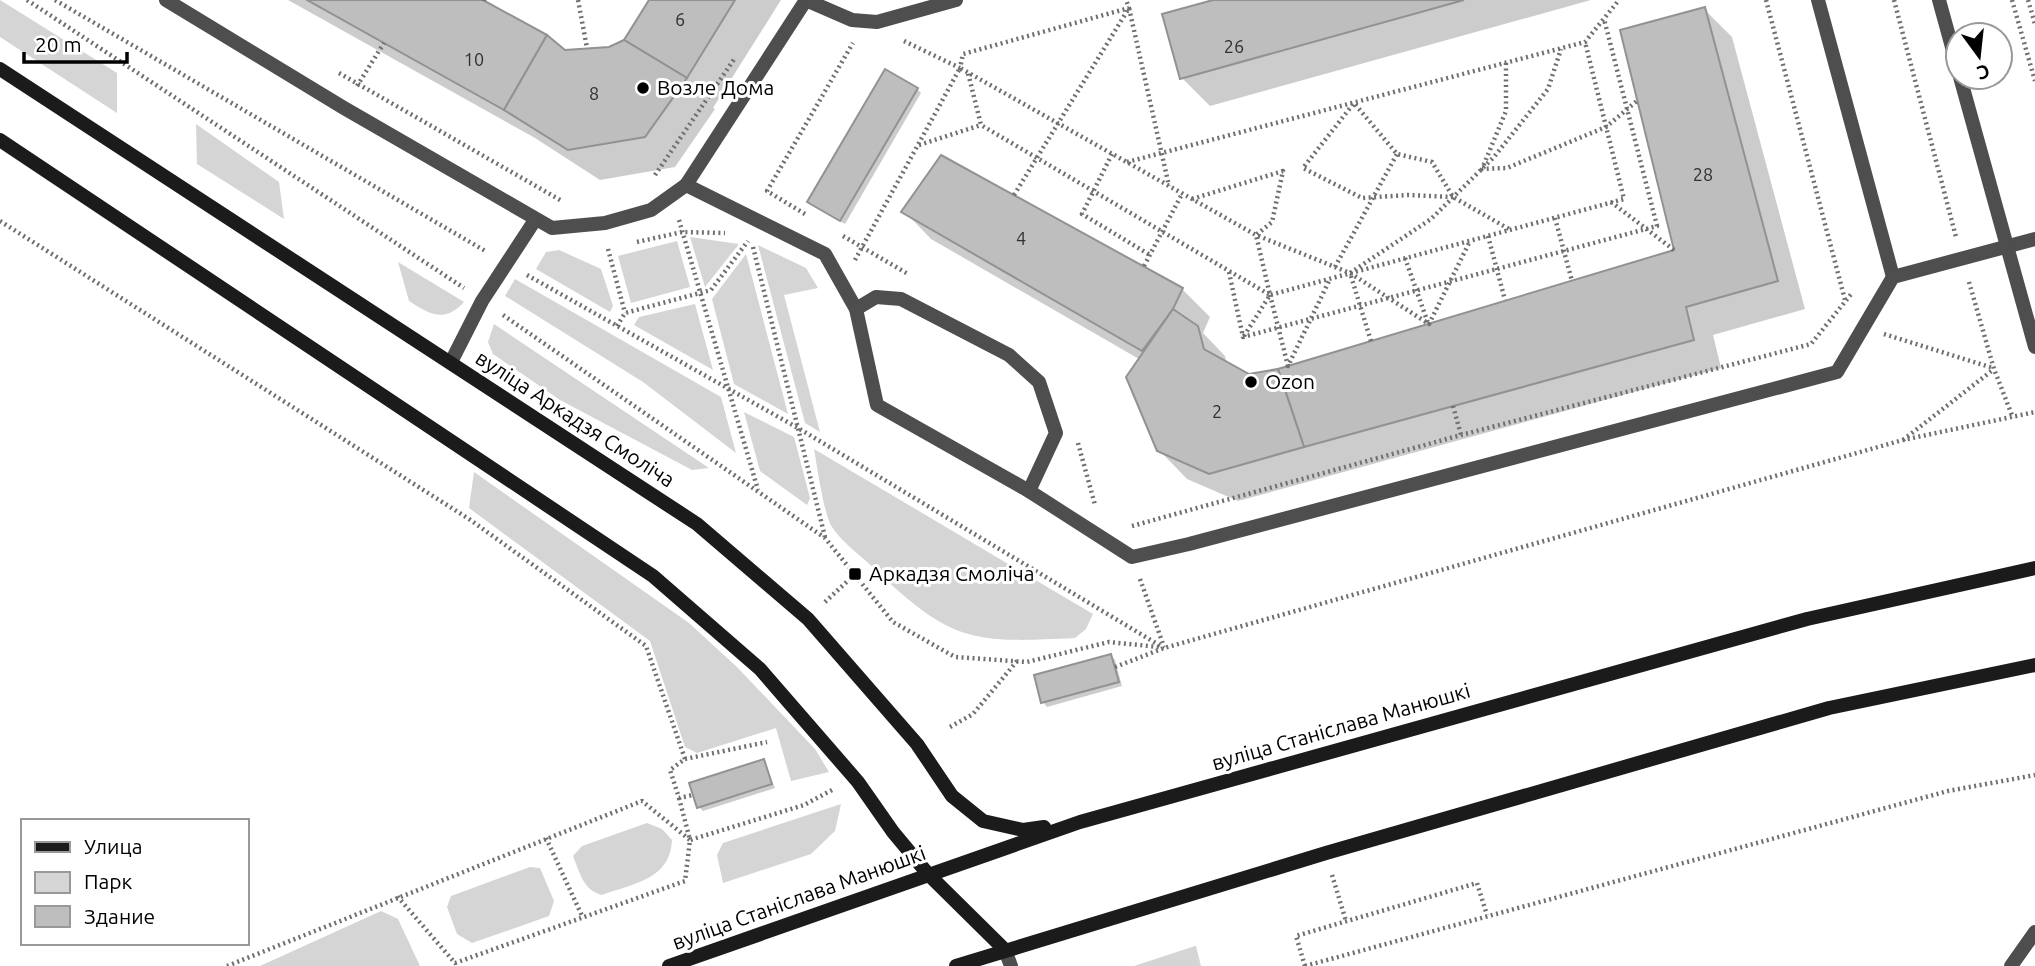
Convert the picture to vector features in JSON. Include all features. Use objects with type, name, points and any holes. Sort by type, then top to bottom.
[{"type":"main road","name":"вуліца Аркадзя Смоліча","points":[[0,69],[697,524],[808,619],[917,744],[952,796],[983,821],[1023,830],[1080,822]]},
{"type":"main road","points":[[0,141],[653,576],[760,669],[858,782],[893,832],[928,874],[1005,950]]},
{"type":"main road","name":"вуліца Станіслава Манюшкі","points":[[669,966],[1080,822],[1807,619],[2035,568]]},
{"type":"main road","points":[[956,966],[1326,853],[1829,708],[2035,665]]},
{"type":"street","points":[[166,0],[344,108],[552,228],[605,223],[651,210],[673,197],[686,185],[806,0],[852,20],[877,22],[956,0]]},
{"type":"street","points":[[1818,0],[1893,278]]},
{"type":"street","points":[[1939,0],[1945,21]]},
{"type":"street","points":[[1964,91],[2035,347]]},
{"type":"street","points":[[686,185],[825,254],[856,309],[877,405],[1029,491],[1132,557],[1837,372],[1893,278],[2035,239]]},
{"type":"street","points":[[451,362],[482,301],[536,220]]},
{"type":"street","points":[[856,309],[876,297],[901,299],[1009,355],[1039,382],[1056,433],[1029,491]]},
{"type":"street","points":[[2011,966],[2035,932]]},
{"type":"street","points":[[1005,950],[1010,966]]},
{"type":"path","points":[[27,0],[482,301],[825,538],[893,622],[955,657],[1027,662],[1109,642],[1164,648]]},
{"type":"path","points":[[55,0],[527,275]]},
{"type":"path","points":[[578,0],[587,48]]},
{"type":"path","points":[[1126,0],[1169,186]]},
{"type":"path","points":[[1127,163],[1585,42],[1619,0]]},
{"type":"path","points":[[1121,520],[1133,526],[1461,435],[1811,344],[1846,301],[1766,0]]},
{"type":"path","points":[[1894,0],[1962,260],[1994,369],[2013,418]]},
{"type":"path","points":[[2012,0],[2035,81]]},
{"type":"path","points":[[2028,0],[2035,24]]},
{"type":"path","points":[[892,34],[960,68],[963,54],[1129,8]]},
{"type":"path","points":[[1014,195],[1129,8]]},
{"type":"path","points":[[1243,337],[1657,226],[1604,19]]},
{"type":"path","points":[[815,219],[767,191],[855,41]]},
{"type":"path","points":[[1243,337],[1270,295],[1624,199],[1585,42]]},
{"type":"path","points":[[344,108],[384,43]]},
{"type":"path","points":[[1350,273],[1431,219],[1482,169],[1548,89],[1561,49]]},
{"type":"path","points":[[653,178],[737,56]]},
{"type":"path","points":[[1482,169],[1506,111],[1506,63]]},
{"type":"path","points":[[334,70],[564,202]]},
{"type":"path","points":[[1482,169],[1507,168],[1605,127],[1638,100]]},
{"type":"path","points":[[1354,103],[1397,154],[1432,162],[1453,197]]},
{"type":"path","points":[[1354,103],[1303,169],[1362,198],[1408,195],[1453,197],[1510,230]]},
{"type":"path","points":[[918,146],[981,125]]},
{"type":"path","points":[[1112,154],[1082,214],[1150,255]]},
{"type":"path","points":[[1335,267],[1397,154]]},
{"type":"path","points":[[1192,199],[1283,171],[1272,222],[1256,235],[1350,273],[1429,324]]},
{"type":"path","points":[[1144,266],[1182,194]]},
{"type":"path","points":[[673,197],[698,294],[758,491]]},
{"type":"path","points":[[1611,202],[1674,250]]},
{"type":"path","points":[[1555,218],[1572,281]]},
{"type":"path","points":[[0,221],[469,519],[646,646],[685,759]]},
{"type":"path","points":[[839,233],[920,281]]},
{"type":"path","points":[[1488,236],[1505,300]]},
{"type":"path","points":[[617,326],[625,313],[711,290],[751,238],[825,538]]},
{"type":"path","points":[[1429,324],[1471,240]]},
{"type":"path","points":[[608,249],[625,313]]},
{"type":"path","points":[[1405,258],[1429,324]]},
{"type":"path","points":[[1229,271],[1243,337]]},
{"type":"path","points":[[1350,273],[1371,341]]},
{"type":"path","points":[[1270,295],[1288,366],[1331,278]]},
{"type":"path","points":[[1863,328],[1994,369]]},
{"type":"path","points":[[1903,440],[1994,369]]},
{"type":"path","points":[[1453,406],[1461,435]]},
{"type":"path","points":[[1115,667],[1164,648],[1903,440],[2035,412]]},
{"type":"path","points":[[1078,441],[1096,508]]},
{"type":"path","points":[[1132,557],[1164,648]]},
{"type":"path","points":[[808,619],[855,574]]},
{"type":"path","points":[[950,727],[974,714],[1017,661]]},
{"type":"path","points":[[397,896],[456,965],[685,881],[690,840],[670,770],[685,759],[766,742]]},
{"type":"path","points":[[1487,915],[1477,883],[1296,936],[1305,966],[1948,791],[2035,775]]},
{"type":"path","points":[[690,840],[804,805],[832,790]]},
{"type":"path","points":[[679,798],[693,795]]},
{"type":"path","points":[[227,966],[397,896],[642,801],[690,840]]},
{"type":"path","points":[[546,838],[583,918]]},
{"type":"path","points":[[1326,853],[1346,921]]},
{"type":"green space","points":[[0,0],[117,73],[117,113],[0,37]]},
{"type":"green space","points":[[196,124],[279,182],[284,219],[197,164]]},
{"type":"green space","points":[[690,237],[739,244],[705,287]]},
{"type":"green space","points":[[677,241],[690,287],[631,303],[618,256]]},
{"type":"green space","points":[[758,245],[806,268],[818,288],[784,295],[820,432],[805,423]]},
{"type":"green space","points":[[559,250],[601,269],[613,306],[610,312],[536,269],[546,252]]},
{"type":"green space","points":[[746,254],[788,414],[734,384],[712,299]]},
{"type":"green space","points":[[398,262],[464,302],[444,315],[431,313],[417,306],[409,301]]},
{"type":"green space","points":[[515,279],[721,397],[736,453],[643,382],[505,296]]},
{"type":"green space","points":[[695,304],[713,370],[634,325],[639,317]]},
{"type":"green space","points":[[494,324],[709,468],[692,470],[560,400],[493,354],[488,342]]},
{"type":"green space","points":[[744,412],[794,437],[810,498],[807,505],[760,471]]},
{"type":"green space","points":[[814,449],[1093,614],[1086,629],[1075,638],[988,638],[946,625],[926,613],[836,533],[829,521],[824,502]]},
{"type":"green space","points":[[474,472],[689,623],[737,667],[815,749],[829,772],[791,781],[776,728],[697,753],[685,747],[650,641],[469,508]]},
{"type":"green space","points":[[841,804],[835,831],[811,854],[723,883],[717,855],[723,843]]},
{"type":"green space","points":[[647,823],[662,829],[672,840],[665,864],[638,883],[602,895],[590,889],[583,880],[573,856],[582,846]]},
{"type":"green space","points":[[530,867],[540,868],[554,901],[549,916],[472,943],[457,934],[447,907],[451,896]]},
{"type":"green space","points":[[381,911],[398,919],[420,966],[260,966]]},
{"type":"green space","points":[[1195,946],[1201,966],[1134,966]]},
{"type":"building","points":[[307,0],[483,0],[547,35],[504,110]]},
{"type":"building","points":[[649,0],[735,0],[687,78],[624,40]]},
{"type":"building","points":[[1213,0],[1464,0],[1180,79],[1162,14]]},
{"type":"building","points":[[1705,7],[1778,281],[1686,307],[1694,340],[1304,447],[1278,369],[1674,250],[1620,30]]},
{"type":"building","points":[[547,35],[565,50],[609,47],[624,40],[687,78],[645,137],[568,150],[504,110]]},
{"type":"building","points":[[885,69],[918,88],[840,221],[807,202]]},
{"type":"building","points":[[941,155],[1183,288],[1173,309],[1142,351],[901,212]]},
{"type":"building","points":[[1173,309],[1198,326],[1204,349],[1249,374],[1278,369],[1304,447],[1209,474],[1157,451],[1126,377]]},
{"type":"building","points":[[1111,654],[1119,682],[1041,703],[1034,675]]},
{"type":"building","points":[[764,759],[772,784],[697,808],[689,783]]},
{"type":"place","name":"Возле Дома","points":[[643,88]]},
{"type":"place","name":"Ozon","points":[[1251,382]]},
{"type":"place","name":"Аркадзя Смоліча","points":[[855,574]]}]
